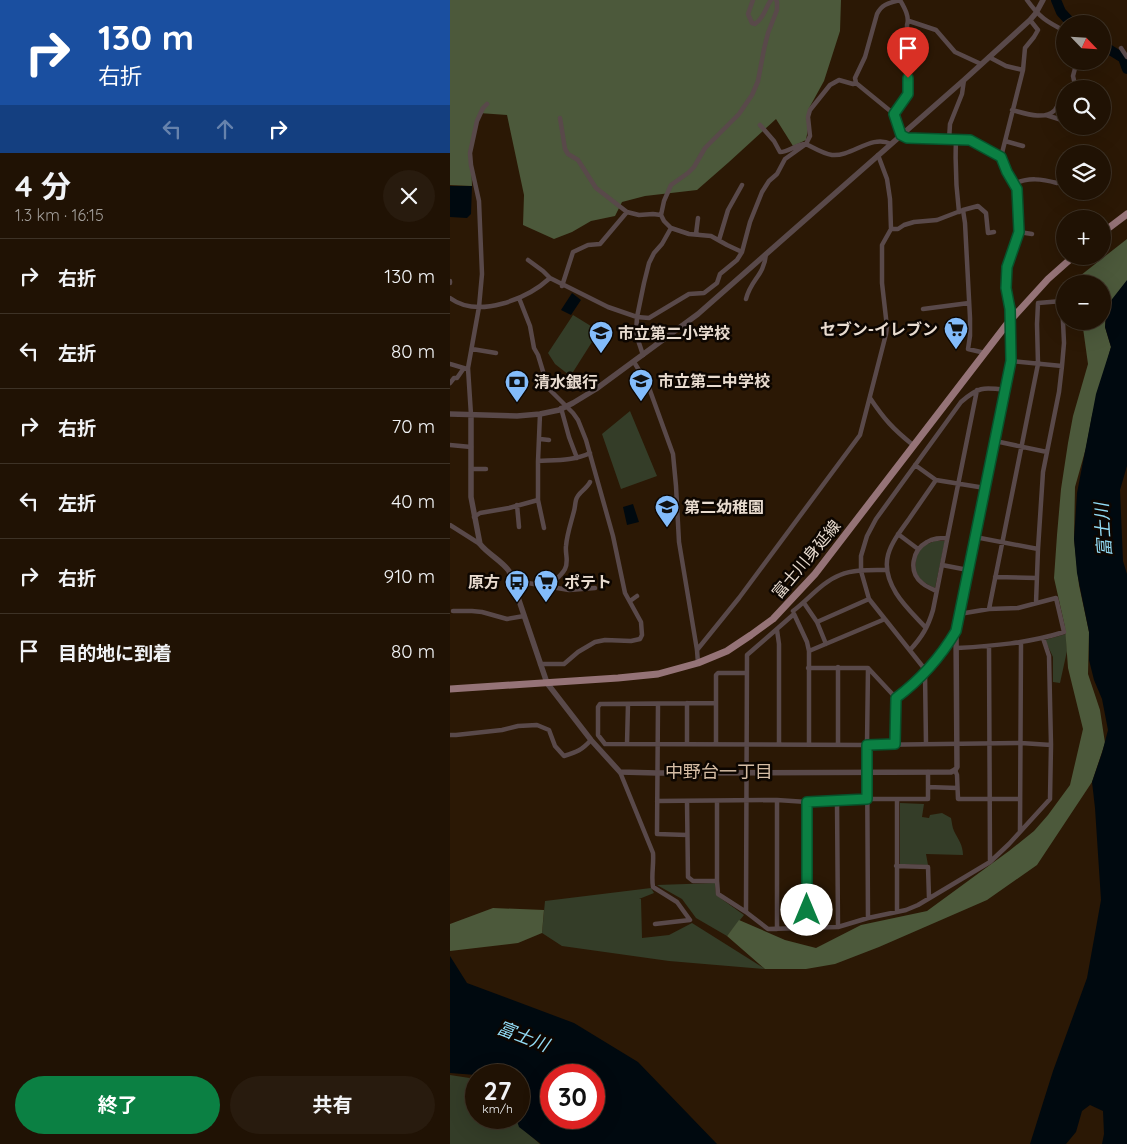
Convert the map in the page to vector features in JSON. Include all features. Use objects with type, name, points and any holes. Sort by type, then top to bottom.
[{"type":"main road","points":[[1111,226],[1126,214]]},
{"type":"main road","name":"富士川身延線","points":[[450,689],[658,674],[698,663],[726,651],[751,636],[773,619],[815,574],[1007,324],[1048,279],[1064,265]]},
{"type":"street","points":[[753,0],[748,14],[752,23],[756,24],[766,12],[771,0]]},
{"type":"street","points":[[742,252],[711,236],[688,234],[671,228],[661,215],[664,201],[671,186],[694,167],[705,148],[739,114],[752,95],[758,81],[768,33],[777,10],[776,0]]},
{"type":"street","points":[[856,83],[855,78],[865,56],[880,8],[900,0],[909,22],[907,25],[908,94],[894,114]]},
{"type":"street","points":[[1027,0],[1036,13],[1056,27]]},
{"type":"street","points":[[450,414],[516,416],[540,414],[564,407],[580,399],[634,362],[698,314],[964,80],[1030,20],[1042,1]]},
{"type":"street","points":[[1020,799],[958,799],[955,770],[957,744],[956,631],[1011,361],[1010,309],[1006,288],[1007,267],[1019,232],[1017,189],[1001,157],[1022,70],[1025,48],[1038,30],[1030,20]]},
{"type":"street","points":[[909,22],[936,30],[955,52],[981,64]]},
{"type":"street","points":[[1121,48],[1127,57]]},
{"type":"street","points":[[989,57],[1006,66],[1022,70]]},
{"type":"street","points":[[528,260],[562,286],[608,308],[637,317],[649,318],[689,294],[704,293],[717,283],[720,274],[738,260],[762,192],[769,181],[777,174],[785,159],[806,144],[810,136],[808,117],[810,110],[830,85],[839,80],[853,84],[856,83],[894,114],[901,135],[907,138],[970,140],[1001,157]]},
{"type":"street","points":[[949,140],[950,124],[962,94],[964,80]]},
{"type":"street","points":[[480,544],[471,497],[471,415],[466,369],[472,349],[482,274],[479,201],[470,153],[478,121],[483,108],[487,104]]},
{"type":"street","points":[[1046,115],[1056,108]]},
{"type":"street","points":[[1012,110],[1056,118]]},
{"type":"street","points":[[560,118],[565,150],[578,160],[596,188],[627,212],[639,216],[661,215]]},
{"type":"street","points":[[760,125],[774,141],[780,152],[806,144],[831,155],[840,154],[876,142],[891,144]]},
{"type":"street","points":[[956,140],[956,188],[965,223],[970,336],[968,348],[984,353]]},
{"type":"street","points":[[1005,142],[1023,146]]},
{"type":"street","points":[[697,650],[739,598],[860,435],[887,327],[882,283],[882,244],[891,229],[890,199],[887,179],[878,154]]},
{"type":"street","points":[[1014,184],[1030,179],[1056,183]]},
{"type":"street","points":[[719,240],[728,210],[742,185]]},
{"type":"street","points":[[891,229],[898,229],[914,222],[937,220],[978,206],[986,213],[988,233],[994,232]]},
{"type":"street","points":[[562,286],[572,252],[588,245],[600,244],[627,212]]},
{"type":"street","points":[[696,234],[698,218]]},
{"type":"street","points":[[643,355],[636,334],[637,317],[649,263],[671,228]]},
{"type":"street","points":[[1019,232],[1032,234]]},
{"type":"street","points":[[746,299],[748,289],[765,264],[766,254]]},
{"type":"street","points":[[765,264],[771,264]]},
{"type":"street","points":[[450,298],[458,304],[479,307],[508,303],[550,278]]},
{"type":"street","points":[[519,298],[530,326],[534,348],[548,388],[578,420],[590,453],[613,536],[625,593],[641,622],[642,634],[640,639],[631,641],[605,640],[595,642],[564,664],[540,664]]},
{"type":"street","points":[[989,609],[1038,364],[1038,303],[1062,301],[1064,343],[1059,392],[1043,472],[1036,603]]},
{"type":"street","points":[[922,309],[969,303]]},
{"type":"street","points":[[472,349],[496,353]]},
{"type":"street","points":[[1011,361],[1062,366]]},
{"type":"street","points":[[634,362],[648,386],[673,454],[679,542],[698,663]]},
{"type":"street","points":[[450,364],[466,369]]},
{"type":"street","points":[[450,382],[466,369]]},
{"type":"street","points":[[926,744],[926,672],[869,599],[861,571],[861,556],[866,536],[876,519],[961,402],[977,390],[988,388],[1005,390]]},
{"type":"street","points":[[910,650],[926,628],[933,610],[977,390]]},
{"type":"street","points":[[870,398],[881,416],[913,445]]},
{"type":"street","points":[[564,407],[569,437],[577,458]]},
{"type":"street","points":[[540,414],[538,500],[544,528]]},
{"type":"street","points":[[540,439],[549,440]]},
{"type":"street","points":[[995,441],[1047,452]]},
{"type":"street","points":[[450,445],[471,447]]},
{"type":"street","points":[[538,461],[568,460],[590,453]]},
{"type":"street","points":[[915,465],[936,480],[985,488]]},
{"type":"street","points":[[471,469],[486,469]]},
{"type":"street","points":[[926,628],[896,594],[887,570],[890,547],[936,480]]},
{"type":"street","points":[[549,586],[565,570],[567,558],[565,549],[576,500],[578,494],[587,488],[590,482]]},
{"type":"street","points":[[474,516],[480,512],[538,500]]},
{"type":"street","points":[[517,505],[519,527]]},
{"type":"street","points":[[450,525],[480,544],[504,564],[509,571],[548,683],[591,740],[620,772],[653,853],[654,863],[651,872],[653,887],[678,902],[690,920],[655,924]]},
{"type":"street","points":[[898,534],[918,549]]},
{"type":"street","points":[[975,537],[1038,549]]},
{"type":"street","points":[[936,591],[920,582],[914,571],[914,561],[918,549],[927,542],[947,538]]},
{"type":"street","points":[[942,565],[968,570]]},
{"type":"street","points":[[793,611],[825,584],[840,575],[861,571],[887,570]]},
{"type":"street","points":[[995,578],[1036,578]]},
{"type":"street","points":[[514,586],[522,582],[568,590],[595,588]]},
{"type":"street","points":[[630,601],[637,596]]},
{"type":"street","points":[[956,648],[1021,643],[1064,632],[1056,598],[1018,608],[989,609],[959,614]]},
{"type":"street","points":[[817,622],[869,599]]},
{"type":"street","points":[[804,602],[817,622],[826,644]]},
{"type":"street","points":[[453,611],[482,612],[507,619],[524,616]]},
{"type":"street","points":[[746,912],[747,655],[794,614],[807,642],[809,651],[809,744]]},
{"type":"street","points":[[809,651],[885,619]]},
{"type":"street","points":[[777,630],[779,644],[779,744]]},
{"type":"street","points":[[896,698],[926,672],[947,646],[956,631]]},
{"type":"street","points":[[717,801],[718,894],[768,928],[838,927],[906,910],[990,862],[1050,799],[1049,656],[1043,638]]},
{"type":"street","points":[[1020,831],[1021,643]]},
{"type":"street","points":[[989,646],[990,862]]},
{"type":"street","points":[[808,668],[868,668],[896,698],[895,744]]},
{"type":"street","points":[[838,668],[838,744]]},
{"type":"street","points":[[868,668],[868,918]]},
{"type":"street","points":[[716,744],[716,675],[718,673],[746,673]]},
{"type":"street","points":[[715,703],[600,704],[598,707],[598,735],[605,744],[867,745],[1021,743],[1051,745]]},
{"type":"street","points":[[627,744],[628,704]]},
{"type":"street","points":[[658,704],[657,834],[687,835]]},
{"type":"street","points":[[687,704],[687,744]]},
{"type":"street","points":[[450,734],[502,730],[518,726],[537,726],[548,730],[555,746],[564,756],[577,752],[591,740]]},
{"type":"street","points":[[620,772],[950,772],[955,770]]},
{"type":"street","points":[[657,802],[777,800],[807,802],[867,799],[928,799],[928,772]]},
{"type":"street","points":[[928,787],[957,788]]},
{"type":"street","points":[[896,912],[897,799]]},
{"type":"street","points":[[777,800],[777,929]]},
{"type":"street","points":[[687,801],[688,877],[693,881],[717,881]]},
{"type":"street","points":[[837,801],[838,927]]},
{"type":"street","points":[[807,802],[807,928]]},
{"type":"street","points":[[896,866],[928,867],[929,898]]},
{"type":"green space","points":[[450,0],[841,0],[840,31],[824,81],[808,110],[806,140],[793,146],[776,119],[697,190],[645,196],[622,202],[615,216],[591,221],[572,232],[554,239],[523,225],[524,195],[507,115],[479,113],[471,156],[472,186],[450,185]]},
{"type":"green space","points":[[1127,239],[1127,285],[1111,301],[1111,275],[1081,275],[1094,265],[1111,265],[1111,252]]},
{"type":"green space","points":[[573,315],[599,331],[573,372],[569,375],[555,364],[548,353]]},
{"type":"green space","points":[[1083,330],[1106,330],[1111,347],[1075,487],[1074,539],[1079,585],[1089,632],[1088,674],[1100,710],[1105,743],[1092,782],[1037,865],[987,900],[835,964],[806,969],[765,969],[727,936],[739,920],[785,940],[816,948],[861,925],[927,911],[1034,831],[1070,785],[1083,729],[1068,668],[1065,627],[1054,578],[1061,489],[1068,443],[1073,416],[1088,364]]},
{"type":"green space","points":[[630,411],[657,476],[621,489],[602,434]]},
{"type":"green space","points":[[935,541],[945,541],[935,588],[917,575],[915,566],[920,549]]},
{"type":"green space","points":[[1066,634],[1067,651],[1060,683],[1053,682],[1053,657],[1045,640]]},
{"type":"green space","points":[[900,803],[924,804],[922,817],[929,818],[930,815],[942,813],[951,818],[963,855],[926,854],[928,865],[900,864]]},
{"type":"green space","points":[[715,883],[716,895],[744,915],[727,936],[696,918],[682,899],[657,885]]},
{"type":"green space","points":[[651,888],[654,893],[639,899],[641,899],[642,938],[669,935],[692,923],[765,969],[669,961],[562,946],[542,933],[545,901]]},
{"type":"green space","points":[[493,908],[544,910],[542,933],[518,943],[450,951],[450,924]]},
{"type":"green space","points":[[450,1075],[465,1077],[465,1129],[523,1129],[540,1144],[450,1144]]},
{"type":"water","points":[[450,186],[472,186],[471,214],[467,218],[450,217]]},
{"type":"water","name":"富士川","points":[[1127,280],[1127,466],[1120,490],[1123,561],[1127,574],[1127,1144],[1102,1144],[1104,1134],[1103,1111],[1090,1105],[1082,1111],[1076,1132],[1066,1144],[1030,1144],[1053,1071],[1087,978],[1101,900],[1092,782],[1108,730],[1102,699],[1094,680],[1089,660],[1089,632],[1077,573],[1074,539],[1077,493],[1096,394],[1111,347],[1106,330],[1111,330],[1111,300]]},
{"type":"water","points":[[572,293],[581,300],[571,315],[561,310]]},
{"type":"water","points":[[633,504],[639,522],[627,525],[623,507]]},
{"type":"water","name":"富士川","points":[[450,956],[467,983],[574,1023],[638,1062],[717,1144],[541,1144],[522,1129],[530,1129],[530,1064],[465,1064],[465,1074],[450,1073]]},
{"type":"waterway","points":[[1056,0],[1064,15]]},
{"type":"waterway","points":[[1111,51],[1123,58],[1127,69]]},
{"type":"place","name":"セブン-イレブン","points":[[956,350]]},
{"type":"place","name":"市立第二小学校","points":[[601,354]]},
{"type":"place","name":"市立第二中学校","points":[[641,402]]},
{"type":"place","name":"清水銀行","points":[[517,403]]},
{"type":"place","name":"第二幼稚園","points":[[667,528]]},
{"type":"place","name":"原方","points":[[517,603]]},
{"type":"place","name":"ポテト","points":[[546,603]]},
{"type":"district","name":"中野台一丁目","points":[[719,771]]},
{"type":"route","points":[[807,910],[807,802],[867,799],[867,745],[895,744],[896,698],[925,673],[947,646],[956,631],[1011,361],[1010,309],[1006,288],[1007,267],[1019,232],[1017,189],[1001,157],[970,140],[907,138],[901,135],[894,114],[908,94],[908,78]]}]
